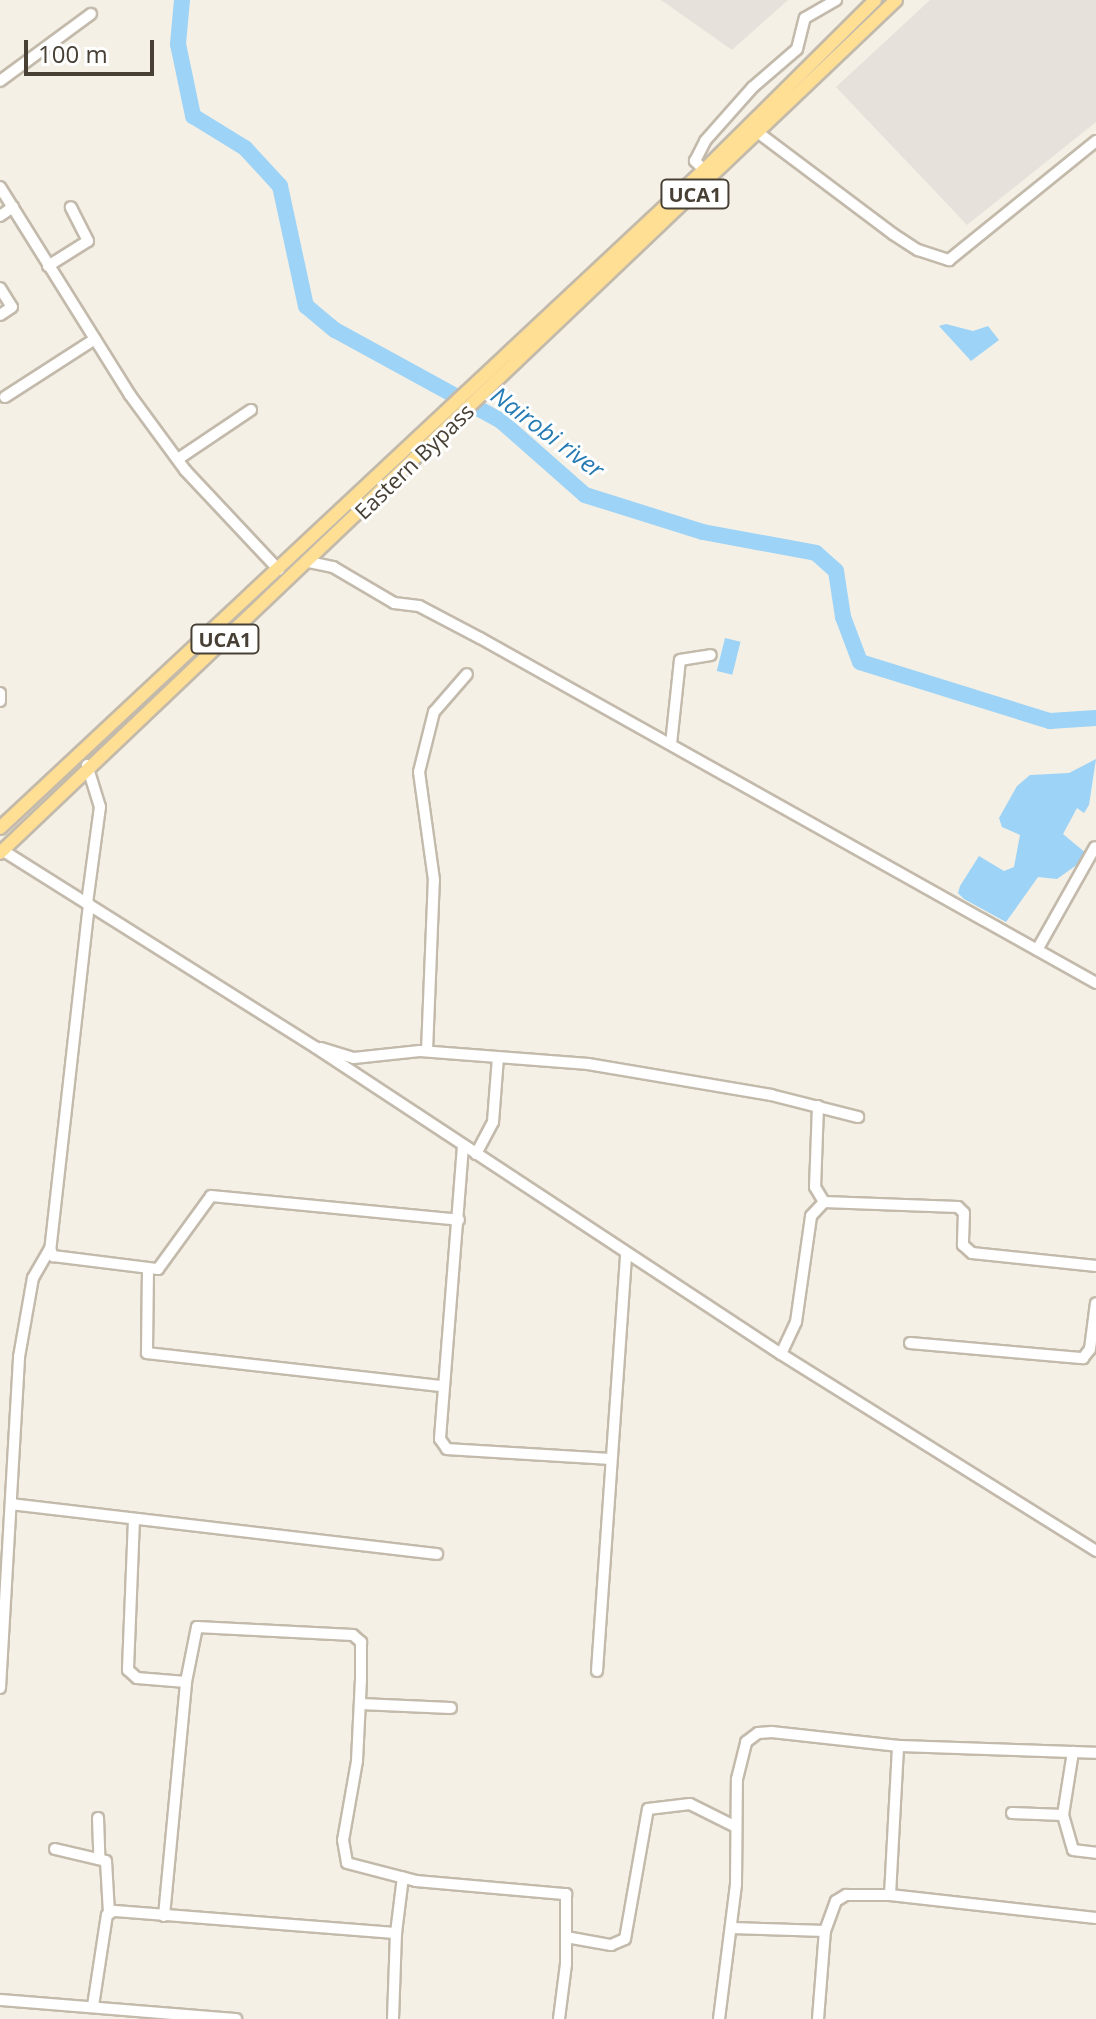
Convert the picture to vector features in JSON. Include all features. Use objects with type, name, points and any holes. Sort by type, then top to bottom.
[{"type":"main road","name":"Eastern Bypass","points":[[1,852],[87,765],[309,562],[450,427],[486,383],[875,0]]},
{"type":"main road","name":"Eastern Bypass","points":[[0,828],[435,423],[486,383],[760,134],[896,0]]},
{"type":"street","points":[[704,170],[695,161],[705,141],[753,87],[797,49],[805,18],[836,0]]},
{"type":"street","points":[[0,81],[91,14]]},
{"type":"street","points":[[760,134],[893,234],[918,250],[949,260],[1096,141]]},
{"type":"street","points":[[0,187],[95,339],[178,459],[279,570]]},
{"type":"street","points":[[0,216],[13,207]]},
{"type":"street","points":[[48,266],[88,241],[71,207]]},
{"type":"street","points":[[0,288],[12,307],[0,315]]},
{"type":"street","points":[[5,397],[95,339]]},
{"type":"street","points":[[178,459],[251,410]]},
{"type":"street","points":[[309,562],[333,567],[394,603],[437,615],[1096,983]]},
{"type":"street","points":[[671,744],[676,727],[678,665],[684,658],[711,655]]},
{"type":"street","points":[[427,1051],[434,880],[419,772],[434,712],[467,674]]},
{"type":"street","points":[[0,693],[0,701]]},
{"type":"street","points":[[0,1688],[24,1320],[33,1278],[50,1249],[100,807],[87,765]]},
{"type":"street","points":[[1037,950],[1095,847]]},
{"type":"street","points":[[1,852],[88,903],[315,1047],[781,1354],[1096,1551]]},
{"type":"street","points":[[315,1047],[354,1058],[427,1051],[659,1074],[858,1117]]},
{"type":"street","points":[[476,1154],[493,1122],[498,1057]]},
{"type":"street","points":[[818,1106],[815,1187],[824,1202]]},
{"type":"street","points":[[463,1146],[440,1439],[447,1449],[610,1459]]},
{"type":"street","points":[[50,1249],[60,1260],[148,1269],[168,1262],[211,1196],[459,1220]]},
{"type":"street","points":[[781,1354],[796,1322],[811,1216],[824,1202],[958,1207],[964,1213],[963,1245],[972,1253],[1096,1266]]},
{"type":"street","points":[[597,1671],[626,1253]]},
{"type":"street","points":[[148,1269],[147,1353],[442,1386]]},
{"type":"street","points":[[910,1343],[1083,1358],[1090,1349],[1096,1303]]},
{"type":"street","points":[[11,1504],[437,1554]]},
{"type":"street","points":[[134,1519],[128,1670],[137,1678],[186,1682]]},
{"type":"street","points":[[164,1916],[186,1682],[194,1632],[202,1625],[353,1635],[361,1642],[360,1704],[345,1855],[354,1868],[403,1877],[561,1892],[567,1898],[559,2019]]},
{"type":"street","points":[[360,1704],[451,1708]]},
{"type":"street","points":[[719,2019],[732,1928],[741,1751],[758,1733],[898,1746],[1096,1753]]},
{"type":"street","points":[[890,1895],[898,1746]]},
{"type":"street","points":[[1073,1752],[1063,1815],[1073,1850],[1096,1853]]},
{"type":"street","points":[[566,1937],[611,1945],[625,1939],[648,1809],[690,1804],[736,1827]]},
{"type":"street","points":[[1012,1813],[1063,1815]]},
{"type":"street","points":[[98,1818],[99,1856]]},
{"type":"street","points":[[55,1849],[99,1856],[109,1867],[109,1913],[93,2006]]},
{"type":"street","points":[[393,2019],[396,1933],[403,1877]]},
{"type":"street","points":[[818,2019],[825,1931],[840,1896],[890,1895],[1096,1918]]},
{"type":"street","points":[[109,1913],[396,1933]]},
{"type":"street","points":[[732,1928],[825,1931]]},
{"type":"street","points":[[0,2000],[93,2006],[160,2016],[236,2019]]},
{"type":"shaded area","points":[[661,0],[788,0],[732,50]]},
{"type":"shaded area","points":[[930,0],[1096,0],[1096,122],[967,225],[836,87]]},
{"type":"water","points":[[946,324],[973,331],[988,326],[999,340],[971,361],[939,326]]},
{"type":"water","points":[[725,638],[741,642],[732,675],[717,671]]},
{"type":"water","points":[[1096,759],[1089,805],[1084,813],[1077,808],[1063,834],[1087,854],[1085,859],[1057,879],[1038,877],[1006,922],[964,899],[958,893],[960,886],[979,856],[1004,871],[1014,867],[1020,835],[1002,827],[999,818],[1017,786],[1030,775],[1069,773]]},
{"type":"waterway","name":"Nairobi river","points":[[182,0],[178,44],[193,116],[245,148],[280,186],[306,306],[335,330],[501,421],[585,495],[703,532],[816,553],[836,571],[843,617],[860,662],[1050,721],[1096,718]]}]
